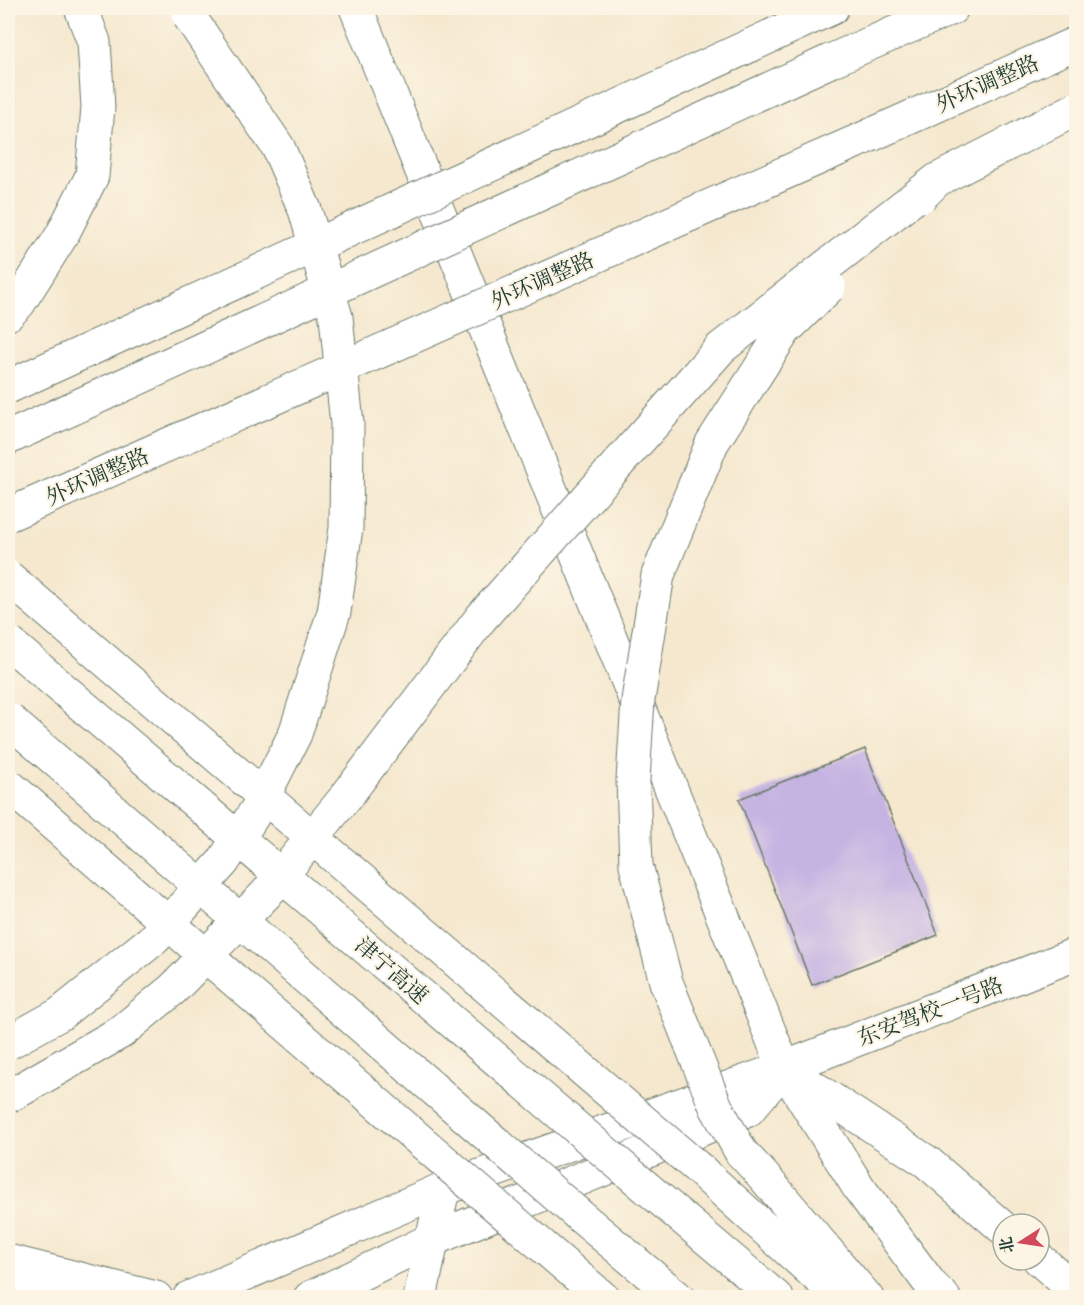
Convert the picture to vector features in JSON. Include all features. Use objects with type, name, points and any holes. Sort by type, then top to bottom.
[{"type":"main road","points":[[8,314],[20,303],[62,235],[92,176],[98,107],[94,42],[81,8]]},
{"type":"main road","points":[[8,1043],[60,1014],[155,938],[223,862],[257,809],[296,734],[334,612],[346,528],[347,424],[336,317],[305,210],[278,147],[189,16],[181,8]]},
{"type":"main road","points":[[356,8],[784,1068],[859,1188],[931,1285],[944,1298]]},
{"type":"main road","points":[[8,438],[830,61],[952,8]]},
{"type":"main road","points":[[8,387],[821,13]]},
{"type":"main road","name":"外环调整路","points":[[8,515],[1077,43]]},
{"type":"main road","points":[[8,1096],[121,1032],[172,989],[266,894],[345,798],[481,618],[721,348],[937,180],[1077,109]]},
{"type":"main road","points":[[867,1298],[741,1152],[716,1107],[666,982],[636,865],[633,780],[638,700],[658,575],[712,443],[784,331],[937,180]]},
{"type":"main road","points":[[8,577],[699,1169],[842,1298]]},
{"type":"main road","name":"津宁高速","points":[[8,642],[777,1298]]},
{"type":"main road","points":[[8,719],[580,1216],[678,1298]]},
{"type":"main road","points":[[8,785],[603,1298]]},
{"type":"main road","name":"东安驾校一号路","points":[[189,1298],[443,1189],[784,1068],[1077,954]]},
{"type":"main road","points":[[784,1068],[927,1162],[991,1218]]},
{"type":"main road","points":[[310,1298],[431,1240],[748,1110],[784,1068]]},
{"type":"main road","points":[[420,1298],[443,1189]]},
{"type":"main road","points":[[8,1261],[156,1298]]},
{"type":"main road","points":[[1051,1269],[1077,1292]]},
{"type":"main road","points":[[8,1284],[80,1296]]},
{"type":"building","points":[[865,749],[938,935],[812,985],[739,799]]}]
